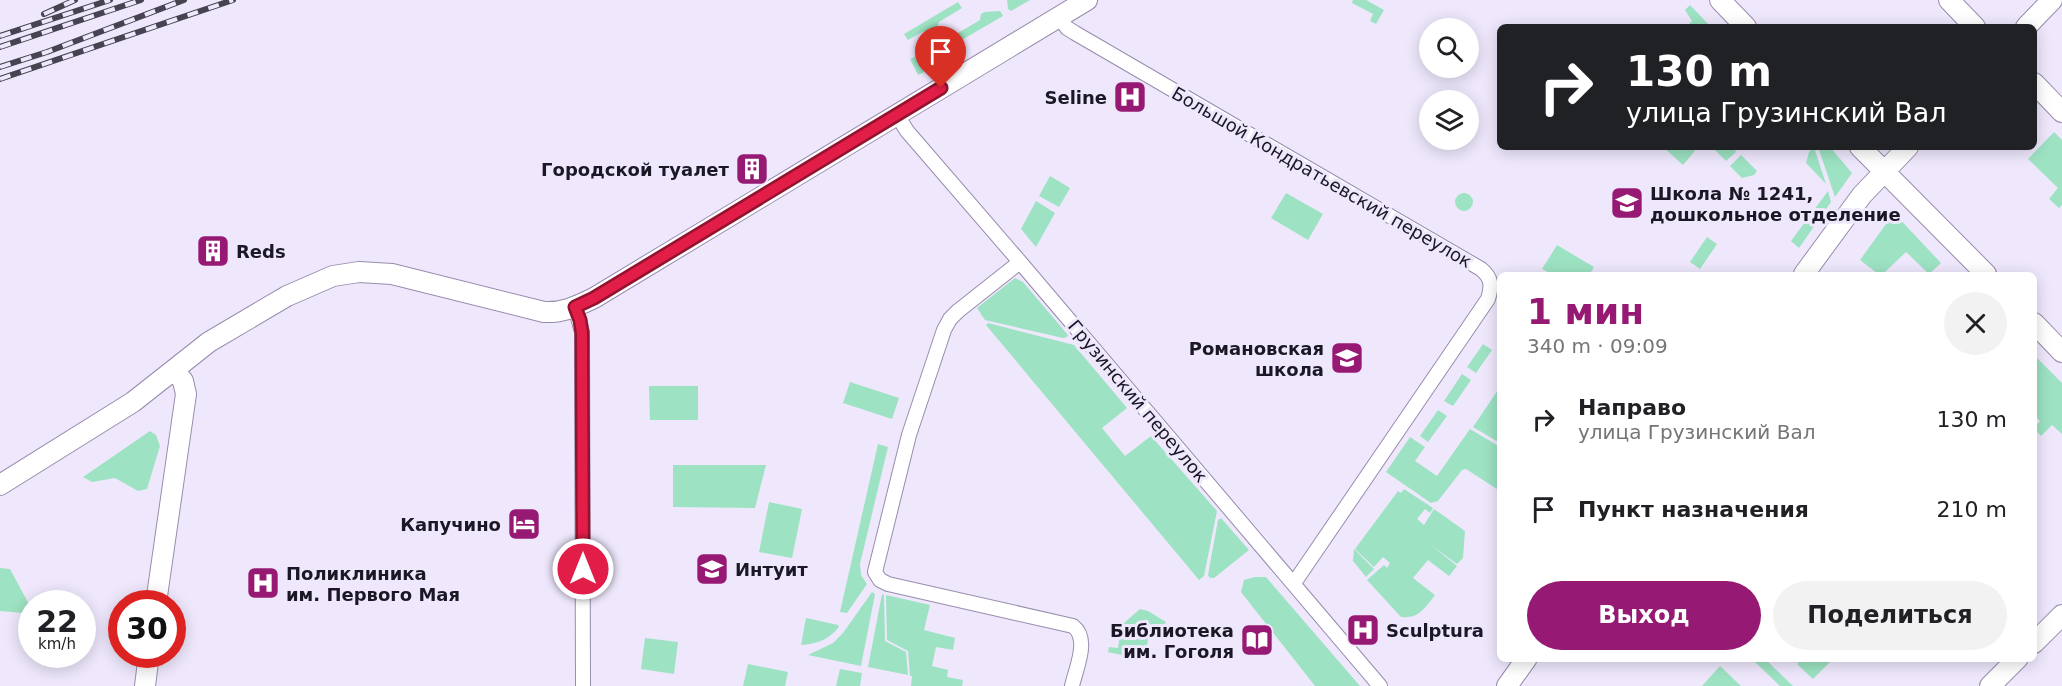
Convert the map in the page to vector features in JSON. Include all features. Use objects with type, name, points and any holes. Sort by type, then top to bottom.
[{"type":"main road","points":[[0,485],[133,402],[209,342],[287,296],[321,280],[342,274],[378,272],[544,312],[562,311],[575,307],[594,298],[1087,0]]},
{"type":"main road","points":[[1720,0],[1743,24]]},
{"type":"main road","points":[[1949,0],[1972,24]]},
{"type":"main road","points":[[2029,24],[2052,0]]},
{"type":"main road","points":[[2037,86],[2062,112]]},
{"type":"main road","points":[[1863,150],[1984,272]]},
{"type":"main road","points":[[1805,272],[1862,195],[1905,150]]},
{"type":"main road","points":[[2037,326],[2062,352]]},
{"type":"main road","points":[[158,590],[186,393],[183,381],[174,370]]},
{"type":"main road","points":[[2037,640],[2062,615]]},
{"type":"main road","points":[[1507,686],[1524,662]]},
{"type":"main road","points":[[1990,686],[2014,662]]},
{"type":"main road","points":[[145,686],[147,668]]},
{"type":"street","name":"Большой Кондратьевский переулок","points":[[1059,17],[1067,28],[1075,33],[1481,269],[1489,277],[1491,288],[1488,298],[1294,583]]},
{"type":"street","name":"Грузинский переулок","points":[[897,115],[907,131],[1380,686]]},
{"type":"street","points":[[1020,262],[958,311],[944,330],[909,435],[875,572],[880,580],[888,584],[1073,626],[1082,638],[1072,686]]},
{"type":"street","points":[[575,307],[582,333],[584,686]]},
{"type":"green space","points":[[1007,0],[1030,0],[1011,11],[1008,9]]},
{"type":"green space","points":[[1353,0],[1366,0],[1384,10],[1376,24],[1370,21],[1373,14],[1352,3]]},
{"type":"green space","points":[[958,2],[962,8],[939,22],[932,36],[925,36],[924,31],[908,40],[904,34]]},
{"type":"green space","points":[[1690,5],[1708,24],[1689,24],[1692,21],[1685,10]]},
{"type":"green space","points":[[1000,11],[1003,16],[941,52],[941,43],[980,20],[981,14]]},
{"type":"green space","points":[[929,50],[933,51],[934,57],[924,62],[924,72],[918,75],[910,59]]},
{"type":"green space","points":[[2054,132],[2062,140],[2062,205],[2059,208],[2049,199],[2058,188],[2028,159]]},
{"type":"green space","points":[[1666,150],[1695,151],[1683,165]]},
{"type":"green space","points":[[1715,150],[1735,150],[1736,152],[1726,161]]},
{"type":"green space","points":[[1815,150],[1826,184],[1806,163],[1809,152]]},
{"type":"green space","points":[[1819,150],[1833,150],[1852,173],[1835,197]]},
{"type":"green space","points":[[1741,155],[1757,171],[1754,175],[1742,178],[1730,166]]},
{"type":"green space","points":[[1050,176],[1070,188],[1059,207],[1039,196]]},
{"type":"green space","points":[[1828,191],[1831,202],[1799,248],[1791,241]]},
{"type":"green space","points":[[1286,193],[1323,214],[1308,240],[1271,218]]},
{"type":"green space","points":[[1460,193],[1468,193],[1473,198],[1471,209],[1460,211],[1455,206],[1455,198]]},
{"type":"green space","points":[[1036,201],[1055,213],[1036,247],[1021,229]]},
{"type":"green space","points":[[1894,213],[1941,263],[1931,272],[1927,272],[1906,252],[1885,272],[1875,272],[1860,260]]},
{"type":"green space","points":[[1707,237],[1717,244],[1700,269],[1690,262]]},
{"type":"green space","points":[[1557,245],[1594,267],[1591,272],[1548,272],[1542,269]]},
{"type":"green space","points":[[1015,278],[1023,282],[1068,335],[1067,337],[985,320],[977,308]]},
{"type":"green space","points":[[988,323],[1074,345],[1127,408],[1102,428],[1125,456],[1151,436],[1217,511],[1204,576],[1199,580],[986,325]]},
{"type":"green space","points":[[1483,344],[1492,350],[1476,373],[1467,367]]},
{"type":"green space","points":[[2037,358],[2062,383],[2062,434],[2052,425],[2041,436],[2037,431],[2037,424],[2040,421],[2037,418]]},
{"type":"green space","points":[[1462,374],[1471,380],[1453,406],[1444,401]]},
{"type":"green space","points":[[850,382],[899,398],[892,419],[843,403]]},
{"type":"green space","points":[[649,386],[698,386],[698,420],[650,420]]},
{"type":"green space","points":[[1497,391],[1497,441],[1473,427]]},
{"type":"green space","points":[[1438,410],[1447,416],[1428,442],[1420,436]]},
{"type":"green space","points":[[1470,429],[1497,445],[1497,489],[1466,469],[1462,470],[1438,501],[1431,503],[1386,472],[1410,437],[1425,447],[1415,461],[1437,476]]},
{"type":"green space","points":[[150,431],[156,435],[160,446],[147,489],[138,491],[115,478],[92,482],[83,477]]},
{"type":"green space","points":[[878,444],[888,447],[860,564],[861,575],[867,584],[847,613],[840,612]]},
{"type":"green space","points":[[673,465],[766,465],[755,508],[673,507]]},
{"type":"green space","points":[[1404,489],[1433,508],[1430,513],[1425,509],[1417,519],[1424,525],[1434,509],[1465,531],[1463,558],[1457,564],[1431,545],[1457,566],[1449,576],[1428,560],[1413,578],[1435,595],[1421,612],[1401,617],[1367,580],[1384,565],[1387,568],[1390,563],[1383,557],[1374,567],[1355,549],[1398,491],[1401,493]]},
{"type":"green space","points":[[769,502],[802,509],[792,558],[759,552]]},
{"type":"green space","points":[[1221,518],[1249,550],[1214,578],[1210,578],[1208,575],[1218,520]]},
{"type":"green space","points":[[1354,549],[1374,569],[1366,577],[1353,561]]},
{"type":"green space","points":[[0,568],[10,569],[21,590],[18,590],[18,613],[0,611]]},
{"type":"green space","points":[[1266,577],[1360,686],[1315,686],[1241,592],[1244,580]]},
{"type":"green space","points":[[872,592],[875,594],[861,666],[808,655],[833,643],[843,633]]},
{"type":"green space","points":[[882,594],[884,595],[885,641],[906,652],[908,675],[868,667]]},
{"type":"green space","points":[[886,595],[930,605],[924,630],[955,638],[953,650],[936,647],[932,666],[948,670],[947,677],[963,680],[962,686],[911,686],[912,676],[910,676],[908,651],[887,640]]},
{"type":"green space","points":[[1140,609],[1166,622],[1158,636],[1123,628],[1124,623]]},
{"type":"green space","points":[[806,618],[839,627],[822,640],[801,645]]},
{"type":"green space","points":[[1121,629],[1149,635],[1144,660],[1108,652],[1109,647],[1118,648]]},
{"type":"green space","points":[[645,638],[678,642],[674,674],[641,669]]},
{"type":"green space","points":[[1755,662],[1768,662],[1793,686],[1780,686]]},
{"type":"green space","points":[[1798,662],[1830,662],[1813,679],[1798,665]]},
{"type":"green space","points":[[748,664],[788,672],[785,686],[743,686]]},
{"type":"green space","points":[[1720,666],[1741,686],[1702,686]]},
{"type":"green space","points":[[840,669],[862,673],[860,686],[836,686]]},
{"type":"railway","points":[[44,14],[75,0]]},
{"type":"railway","points":[[0,36],[110,0]]},
{"type":"railway","points":[[0,47],[141,0]]},
{"type":"railway","points":[[0,67],[47,52],[184,0]]},
{"type":"railway","points":[[0,79],[233,0]]},
{"type":"place","name":"Seline","points":[[1130,97]]},
{"type":"place","name":"Городской туалет","points":[[752,169]]},
{"type":"place","name":"Школа № 1241, дошкольное отделение","points":[[1627,203]]},
{"type":"place","name":"Reds","points":[[213,251]]},
{"type":"place","name":"Романовская школа","points":[[1347,358]]},
{"type":"place","name":"Капучино","points":[[524,524]]},
{"type":"place","name":"Интуит","points":[[712,569]]},
{"type":"place","name":"Поликлиника им. Первого Мая","points":[[263,583]]},
{"type":"place","name":"Sculptura","points":[[1363,630]]},
{"type":"place","name":"Библиотека им. Гоголя","points":[[1257,640]]},
{"type":"route","points":[[583,569],[582,333],[575,307],[594,298],[941,88]]}]
